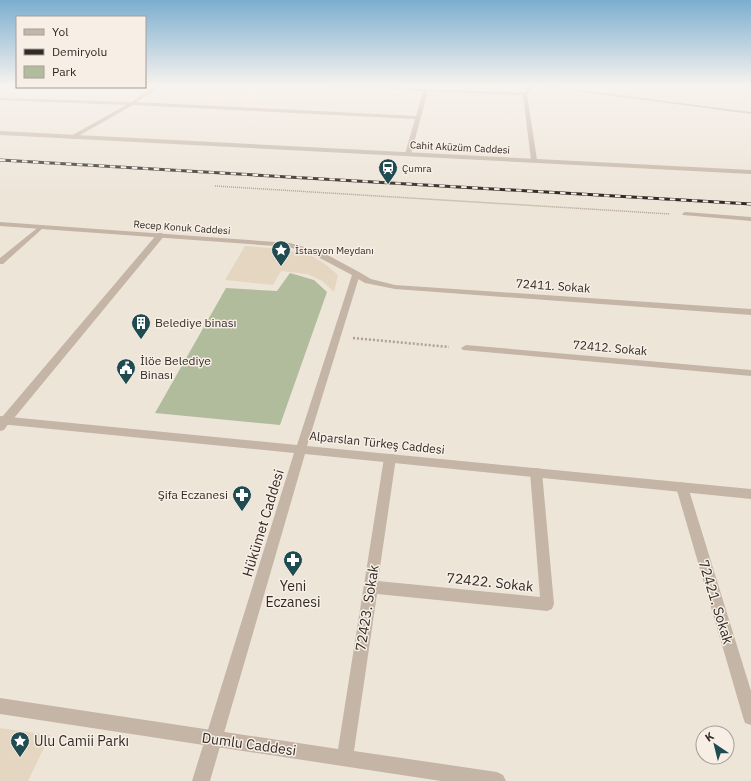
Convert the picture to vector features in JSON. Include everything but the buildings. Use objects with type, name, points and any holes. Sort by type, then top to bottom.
[{"type":"street","points":[[73,137],[102,120]]},
{"type":"street","points":[[408,154],[417,120]]},
{"type":"street","points":[[529,120],[534,160]]},
{"type":"street","name":"Cahit Aküzüm Caddesi","points":[[0,133],[751,172]]},
{"type":"street","points":[[685,214],[751,219]]},
{"type":"street","name":"Recep Konuk Caddesi","points":[[0,224],[290,244],[319,254],[356,274]]},
{"type":"street","points":[[0,262],[41,227]]},
{"type":"street","points":[[2,422],[161,235]]},
{"type":"street","name":"72411. Sokak","points":[[356,274],[368,281],[395,287],[751,312]]},
{"type":"street","name":"Hükümet Caddesi","points":[[201,781],[301,449],[356,274]]},
{"type":"street","name":"72412. Sokak","points":[[466,348],[751,373]]},
{"type":"street","name":"Alparslan Türkeş Caddesi","points":[[2,422],[301,449],[751,494]]},
{"type":"street","name":"72423. Sokak","points":[[345,759],[390,458]]},
{"type":"street","name":"72422. Sokak","points":[[371,586],[547,604],[536,472]]},
{"type":"street","name":"72421. Sokak","points":[[682,487],[751,717]]},
{"type":"street","name":"Dumlu Caddesi","points":[[0,706],[498,781]]},
{"type":"path","points":[[215,186],[685,214]]},
{"type":"path","points":[[336,337],[466,348]]},
{"type":"green space","points":[[290,273],[314,280],[327,292],[280,425],[155,413],[226,288],[277,291]]},
{"type":"shaded area","name":"İstasyon Meydanı","points":[[245,246],[284,249],[312,256],[325,264],[338,275],[334,292],[322,281],[307,274],[281,271],[273,285],[225,280]]},
{"type":"shaded area","name":"Ulu Camii Parkı","points":[[0,728],[50,735],[28,781],[0,781]]},
{"type":"railway","points":[[0,160],[751,204]]},
{"type":"place","name":"Çumra","points":[[388,185]]},
{"type":"place","name":"İstasyon Meydanı","points":[[281,267]]},
{"type":"place","name":"Belediye binası","points":[[141,340]]},
{"type":"place","name":"İlöe Belediye Binası","points":[[126,385]]},
{"type":"place","name":"Şifa Eczanesi","points":[[242,512]]},
{"type":"place","name":"Yeni Eczanesi","points":[[293,577]]},
{"type":"place","name":"Ulu Camii Parkı","points":[[20,758]]}]
